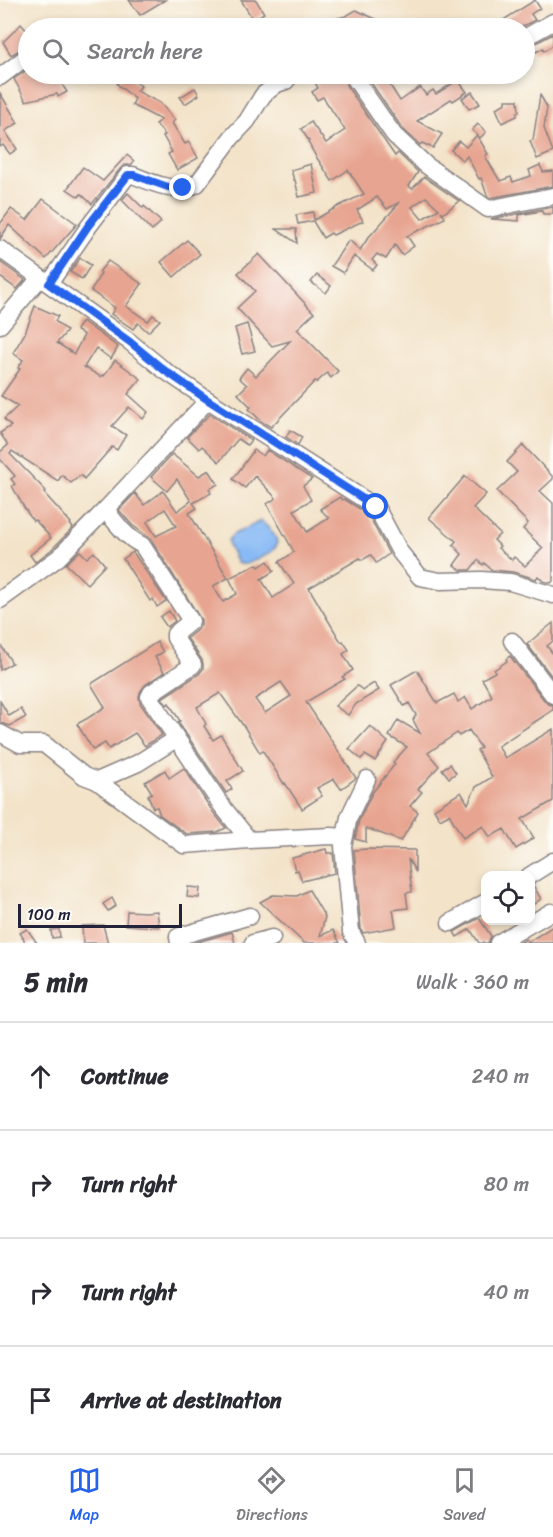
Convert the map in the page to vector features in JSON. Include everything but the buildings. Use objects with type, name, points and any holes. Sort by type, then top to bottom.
[{"type":"street","points":[[535,32],[553,22]]},
{"type":"street","points":[[0,77],[18,64]]},
{"type":"street","points":[[0,325],[45,281],[128,175],[168,187],[190,188],[197,184],[232,136],[247,121],[263,95],[277,84]]},
{"type":"street","points":[[358,84],[394,135],[426,165],[488,208],[553,196]]},
{"type":"street","points":[[0,249],[130,342],[164,370],[376,507],[400,552],[420,577],[440,581],[510,582],[553,595]]},
{"type":"street","points":[[0,600],[58,558],[208,400]]},
{"type":"street","points":[[106,509],[135,542],[142,545],[191,621],[175,634],[193,665],[149,695],[149,698],[222,806],[249,840]]},
{"type":"street","points":[[513,641],[553,695]]},
{"type":"street","points":[[0,733],[20,744],[44,744],[84,776],[97,781],[184,845],[344,837]]},
{"type":"street","points":[[97,781],[138,764],[176,739]]},
{"type":"street","points":[[357,943],[351,932],[343,846],[349,817],[367,779]]},
{"type":"street","points":[[535,872],[553,861]]},
{"type":"street","points":[[450,923],[481,905]]},
{"type":"street","points":[[498,943],[551,912],[553,914]]},
{"type":"street","points":[[179,943],[178,937],[180,936],[250,916]]},
{"type":"street","points":[[253,943],[272,938]]},
{"type":"water","points":[[261,521],[276,538],[275,548],[249,563],[237,563],[228,540],[234,534]]},
{"type":"route","points":[[183,188],[168,187],[128,175],[88,226],[49,284],[130,342],[164,370],[376,507]]}]
